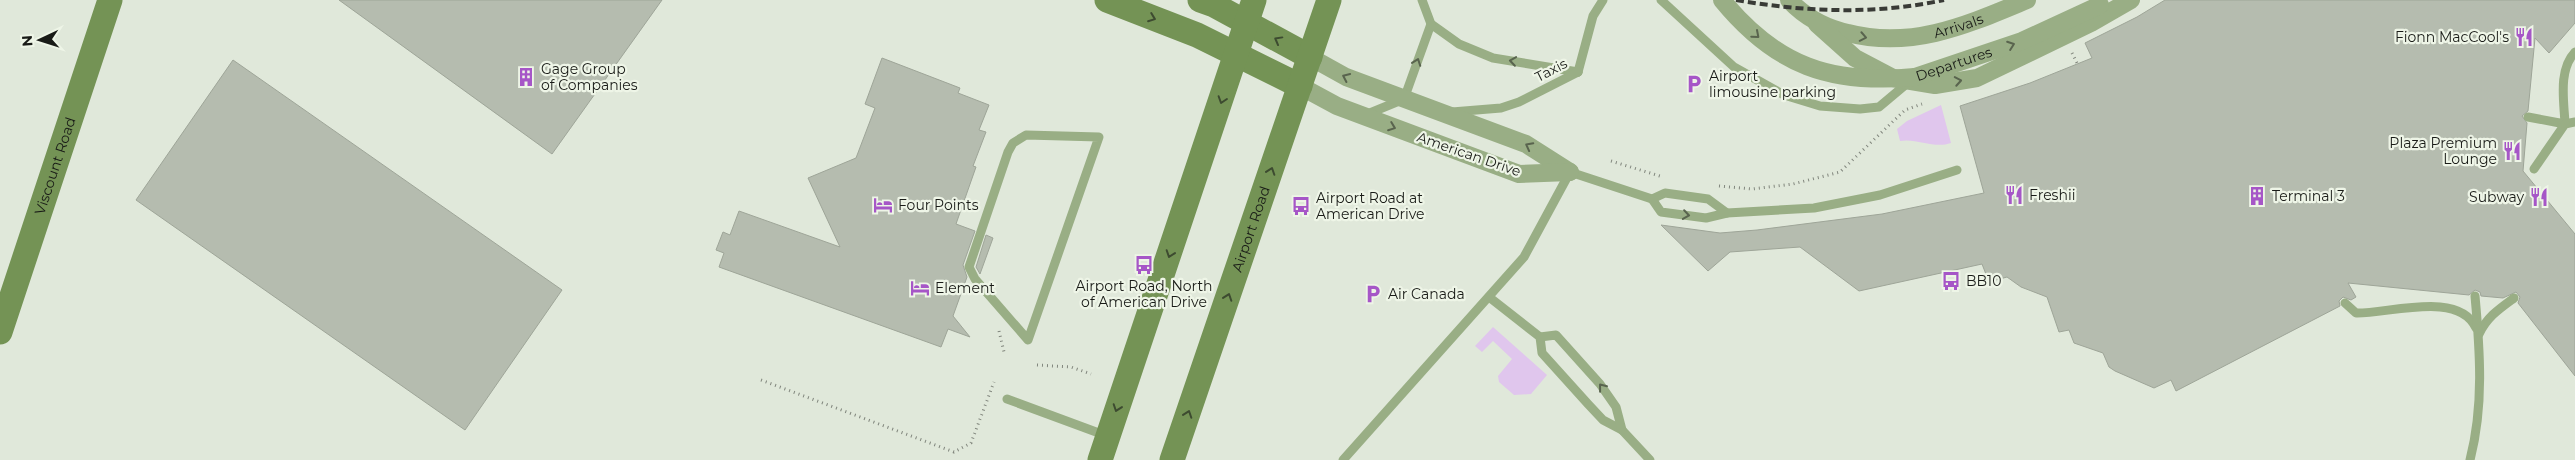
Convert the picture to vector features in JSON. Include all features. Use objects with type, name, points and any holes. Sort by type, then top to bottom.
[{"type":"main road","name":"Viscount Road","points":[[0,332],[110,0]]},
{"type":"main road","name":"American Drive","points":[[1106,0],[1197,35],[1300,86]]},
{"type":"main road","name":"American Drive","points":[[1200,0],[1250,12],[1310,57]]},
{"type":"main road","name":"Airport Road","points":[[1172,460],[1329,0]]},
{"type":"main road","points":[[1100,460],[1250,12]]},
{"type":"street","name":"Departures","points":[[1722,0],[1739,21],[1770,48],[1795,62],[1822,72],[1863,80],[1915,77],[1938,71],[2022,41],[2111,0]]},
{"type":"street","points":[[1790,0],[1855,58],[1893,78],[1935,85],[1976,78],[2091,23],[2130,0]]},
{"type":"street","name":"Arrivals","points":[[1817,24],[1862,37],[1887,40],[1918,38],[1966,25],[2027,0]]},
{"type":"street","name":"American Drive","points":[[1310,57],[1346,78],[1526,144],[1570,172]]},
{"type":"street","name":"American Drive","points":[[1300,86],[1337,106],[1519,174],[1570,172]]},
{"type":"lane","points":[[1363,116],[1404,99],[1431,24],[1422,0]]},
{"type":"lane","points":[[1578,72],[1592,16],[1603,0]]},
{"type":"lane","points":[[1661,0],[1734,67],[1784,95],[1820,106],[1860,109],[1880,108],[1910,81]]},
{"type":"lane","name":"Taxis","points":[[1431,24],[1459,44],[1493,58],[1578,72]]},
{"type":"lane","points":[[2534,169],[2565,124],[2563,89],[2568,59],[2575,52]]},
{"type":"lane","name":"Taxis","points":[[1440,112],[1501,108],[1519,102],[1578,72]]},
{"type":"lane","points":[[2528,118],[2565,124],[2575,122]]},
{"type":"lane","points":[[1026,135],[1099,137],[1028,340],[975,279],[969,267],[1005,161],[1013,143],[1026,135]]},
{"type":"lane","points":[[1343,460],[1524,257],[1570,172],[1652,199],[1662,212],[1706,218],[1727,213],[1814,208],[1880,195],[1957,170]]},
{"type":"lane","points":[[1652,199],[1665,193],[1708,199],[1727,213]]},
{"type":"lane","points":[[2470,460],[2479,415],[2479,334],[2475,296]]},
{"type":"lane","points":[[1489,297],[1540,337],[1542,353],[1603,420],[1622,430],[1650,460]]},
{"type":"lane","points":[[2479,334],[2485,322],[2514,298]]},
{"type":"lane","points":[[2345,303],[2356,313],[2407,307],[2458,309],[2473,322],[2479,334]]},
{"type":"lane","points":[[1540,337],[1556,335],[1600,384],[1616,406],[1622,430]]},
{"type":"lane","points":[[1006,399],[1108,436]]},
{"type":"path","points":[[1715,186],[1752,189],[1793,184],[1840,172],[1905,110],[1930,102]]},
{"type":"path","points":[[1611,161],[1640,172],[1668,178]]},
{"type":"path","points":[[1037,365],[1071,367],[1091,374]]},
{"type":"path","points":[[761,380],[954,452],[971,443],[994,382]]},
{"type":"shaded area","points":[[1941,105],[1951,143],[1938,145],[1906,140],[1900,141],[1897,129],[1907,121]]},
{"type":"shaded area","points":[[1493,327],[1547,375],[1531,394],[1514,395],[1499,382],[1498,376],[1512,359],[1493,341],[1482,352],[1475,346]]},
{"type":"building","name":"Gage Group of Companies","points":[[339,0],[662,0],[552,154]]},
{"type":"building","name":"Terminal 3","points":[[2165,0],[2575,0],[2575,23],[2549,53],[2535,38],[2528,111],[2522,116],[2527,123],[2523,171],[2575,234],[2575,376],[2518,303],[2520,297],[2516,292],[2503,298],[2481,296],[2480,292],[2475,290],[2469,295],[2348,283],[2356,297],[2351,300],[2343,297],[2339,301],[2340,306],[2176,391],[2171,380],[2154,388],[2109,367],[2103,353],[2074,343],[2069,330],[2059,332],[2047,297],[2021,287],[2007,277],[1989,282],[1982,264],[1859,291],[1800,247],[1730,252],[1708,271],[1661,225],[1720,233],[1757,230],[1882,214],[1984,193],[1960,106],[2030,83],[2092,58],[2085,43],[2137,17]]},
{"type":"building","name":"Four Points","points":[[882,58],[960,88],[958,93],[989,105],[979,130],[986,132],[973,166],[976,167],[956,224],[975,231],[963,265],[967,277],[953,316],[970,337],[948,329],[941,347],[719,267],[724,253],[716,250],[723,232],[730,235],[739,211],[840,247],[808,178],[856,158],[875,108],[865,104]]},
{"type":"building","points":[[233,60],[562,290],[465,430],[136,200]]},
{"type":"building","points":[[986,235],[993,238],[980,274],[976,267]]},
{"type":"railway","points":[[1736,0],[1788,7],[1840,10],[1892,8],[1944,0]]},
{"type":"place","name":"Fionn MacCool's","points":[[2524,37]]},
{"type":"place","name":"Gage Group of Companies","points":[[526,77]]},
{"type":"place","name":"Airport limousine parking","points":[[1694,84]]},
{"type":"place","name":"Plaza Premium Lounge","points":[[2512,151]]},
{"type":"place","name":"Freshii","points":[[2014,195]]},
{"type":"place","name":"Terminal 3","points":[[2257,196]]},
{"type":"place","name":"Subway","points":[[2539,197]]},
{"type":"place","name":"Four Points","points":[[883,205]]},
{"type":"place","name":"Airport Road at American Drive","points":[[1301,206]]},
{"type":"place","name":"Airport Road, North of American Drive","points":[[1144,265]]},
{"type":"place","name":"BB10","points":[[1951,281]]},
{"type":"place","name":"Element","points":[[920,288]]},
{"type":"place","name":"Air Canada","points":[[1373,294]]}]
